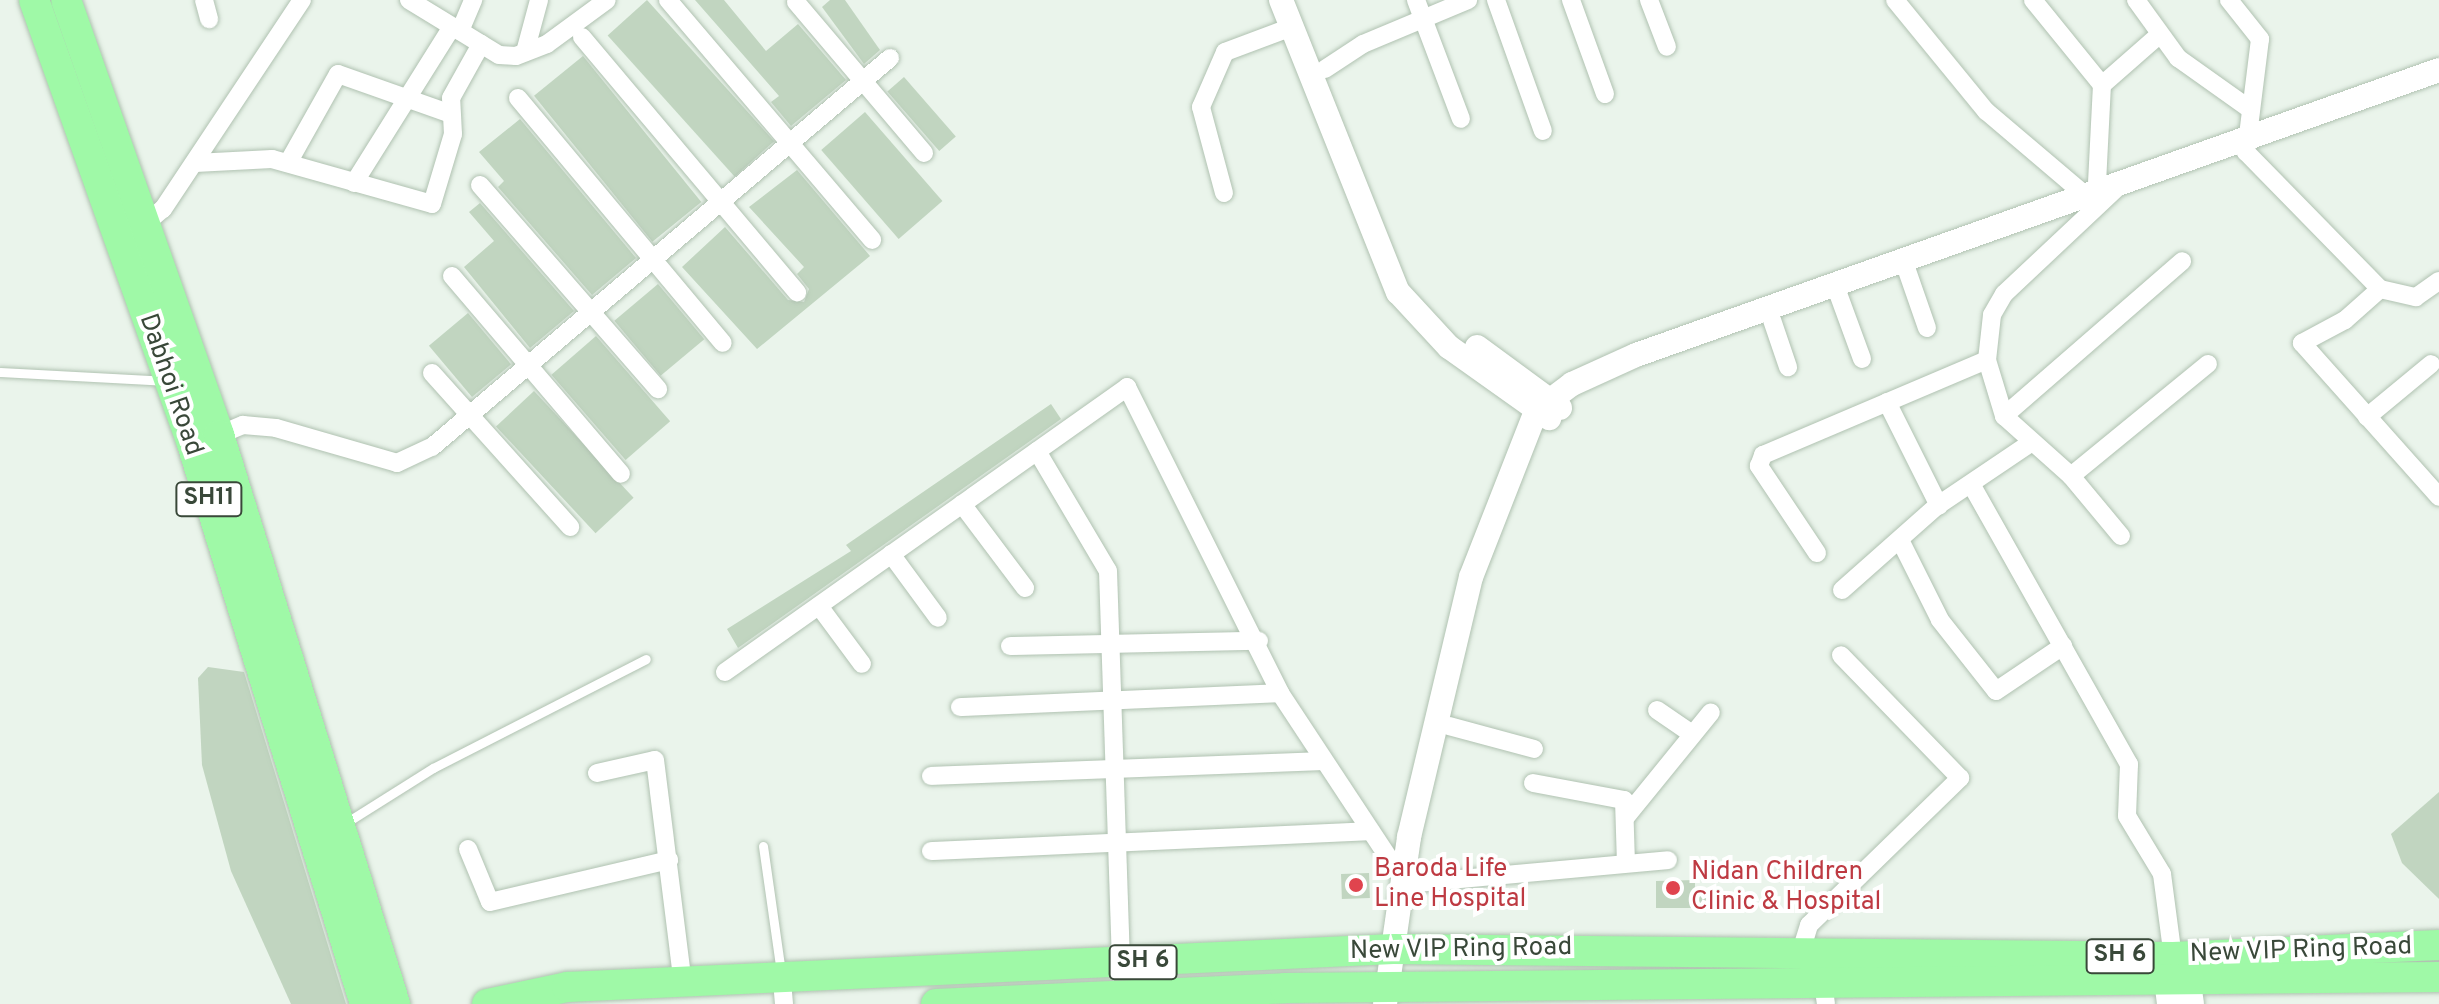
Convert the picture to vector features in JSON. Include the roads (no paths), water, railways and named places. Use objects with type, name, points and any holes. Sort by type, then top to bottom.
[{"type":"main road","name":"Dabhoi Road","points":[[34,0],[219,435],[338,828],[395,1004]]},
{"type":"main road","name":"Dabhoi Road","points":[[66,0],[169,381],[365,1004]]},
{"type":"main road","name":"New VIP Ring Road","points":[[487,1004],[567,987],[683,984],[783,992],[1121,963],[1393,949],[1802,948],[2176,977],[2439,945]]},
{"type":"main road","name":"New VIP Ring Road","points":[[936,1004],[1686,989],[1825,993],[2176,977],[2439,977]]},
{"type":"street","points":[[204,0],[209,19]]},
{"type":"street","points":[[131,232],[195,163],[302,0]]},
{"type":"street","points":[[409,0],[499,55],[525,52],[607,0]]},
{"type":"street","points":[[354,183],[405,98],[456,29],[473,0]]},
{"type":"street","points":[[525,52],[539,0]]},
{"type":"street","points":[[668,0],[872,240]]},
{"type":"street","points":[[1281,0],[1398,292],[1449,347],[1550,410]]},
{"type":"street","points":[[1297,0],[1411,284],[1455,332],[1550,410]]},
{"type":"street","points":[[1416,0],[1461,119]]},
{"type":"street","points":[[1325,69],[1422,18],[1468,0]]},
{"type":"street","points":[[1496,0],[1543,131]]},
{"type":"street","points":[[1571,0],[1605,94]]},
{"type":"street","points":[[1649,0],[1667,47]]},
{"type":"street","points":[[1895,0],[1986,111],[2095,198]]},
{"type":"street","points":[[2033,0],[2102,85]]},
{"type":"street","points":[[2136,0],[2178,58],[2247,107]]},
{"type":"street","points":[[2229,0],[2260,39],[2247,107],[2244,146],[2380,289],[2416,297],[2439,281]]},
{"type":"street","points":[[796,2],[924,153]]},
{"type":"street","points":[[1224,193],[1201,107],[1225,52],[1292,27]]},
{"type":"street","points":[[2095,198],[2094,129],[2102,85],[2160,34]]},
{"type":"street","points":[[582,37],[797,292]]},
{"type":"street","points":[[195,163],[288,163],[432,204],[451,114],[451,98],[481,44]]},
{"type":"street","points":[[219,435],[243,425],[276,428],[397,463],[432,447],[792,145],[890,58]]},
{"type":"street","points":[[2404,90],[2439,70]]},
{"type":"street","points":[[288,163],[338,74],[451,114]]},
{"type":"street","points":[[1406,884],[1409,837],[1471,577],[1550,410],[1636,355],[1905,265],[2404,90],[2439,84]]},
{"type":"street","points":[[518,98],[723,343]]},
{"type":"street","points":[[2121,536],[2071,476],[2029,444],[2004,416],[1987,360],[1992,315],[2004,294],[2095,198],[2124,180],[2244,146]]},
{"type":"street","points":[[480,185],[658,389]]},
{"type":"street","points":[[2004,416],[2182,261]]},
{"type":"street","points":[[1387,996],[1406,884],[1504,515],[1550,410],[1640,367],[1839,296],[1905,265]]},
{"type":"street","points":[[1905,265],[1927,328]]},
{"type":"street","points":[[452,276],[621,474]]},
{"type":"street","points":[[2380,289],[2345,320],[2302,343],[2439,497]]},
{"type":"street","points":[[1839,296],[1862,359]]},
{"type":"street","points":[[1772,320],[1788,367]]},
{"type":"street","points":[[1817,553],[1759,459],[1987,360]]},
{"type":"street","points":[[2071,476],[2208,364]]},
{"type":"street","points":[[2367,417],[2431,364]]},
{"type":"street","points":[[432,373],[570,527]]},
{"type":"street","points":[[725,672],[1127,387],[1259,641],[1280,693],[1406,884]]},
{"type":"street","points":[[1887,402],[1939,506]]},
{"type":"street","points":[[1842,590],[1939,506],[2029,444]]},
{"type":"street","points":[[1037,451],[1108,571],[1121,963]]},
{"type":"street","points":[[2423,479],[2439,467]]},
{"type":"street","points":[[1971,484],[2129,764],[2127,816],[2162,874],[2176,977]]},
{"type":"street","points":[[962,504],[1025,588]]},
{"type":"street","points":[[1900,540],[1940,620],[1996,691],[2063,646]]},
{"type":"street","points":[[891,554],[938,618]]},
{"type":"street","points":[[819,606],[862,664]]},
{"type":"street","points":[[1010,646],[1111,641],[1259,641]]},
{"type":"street","points":[[1802,948],[1809,925],[1960,778],[1841,655]]},
{"type":"street","points":[[960,707],[1280,693]]},
{"type":"street","points":[[1657,710],[1692,734]]},
{"type":"street","points":[[1625,818],[1711,712]]},
{"type":"street","points":[[1449,726],[1534,749]]},
{"type":"street","points":[[597,773],[655,760],[683,984]]},
{"type":"street","points":[[931,776],[1115,774],[1322,761]]},
{"type":"street","points":[[1533,783],[1618,795],[1625,818],[1626,862]]},
{"type":"street","points":[[931,851],[1370,831]]},
{"type":"street","points":[[468,849],[490,902],[669,860]]},
{"type":"street","points":[[1406,884],[1668,860]]},
{"type":"lane","points":[[0,372],[169,381]]},
{"type":"lane","points":[[338,828],[433,768],[646,659]]},
{"type":"lane","points":[[763,846],[783,992]]},
{"type":"place","name":"Baroda Life Line Hospital","points":[[1356,885]]},
{"type":"place","name":"Nidan Children Clinic & Hospital","points":[[1673,888]]}]
